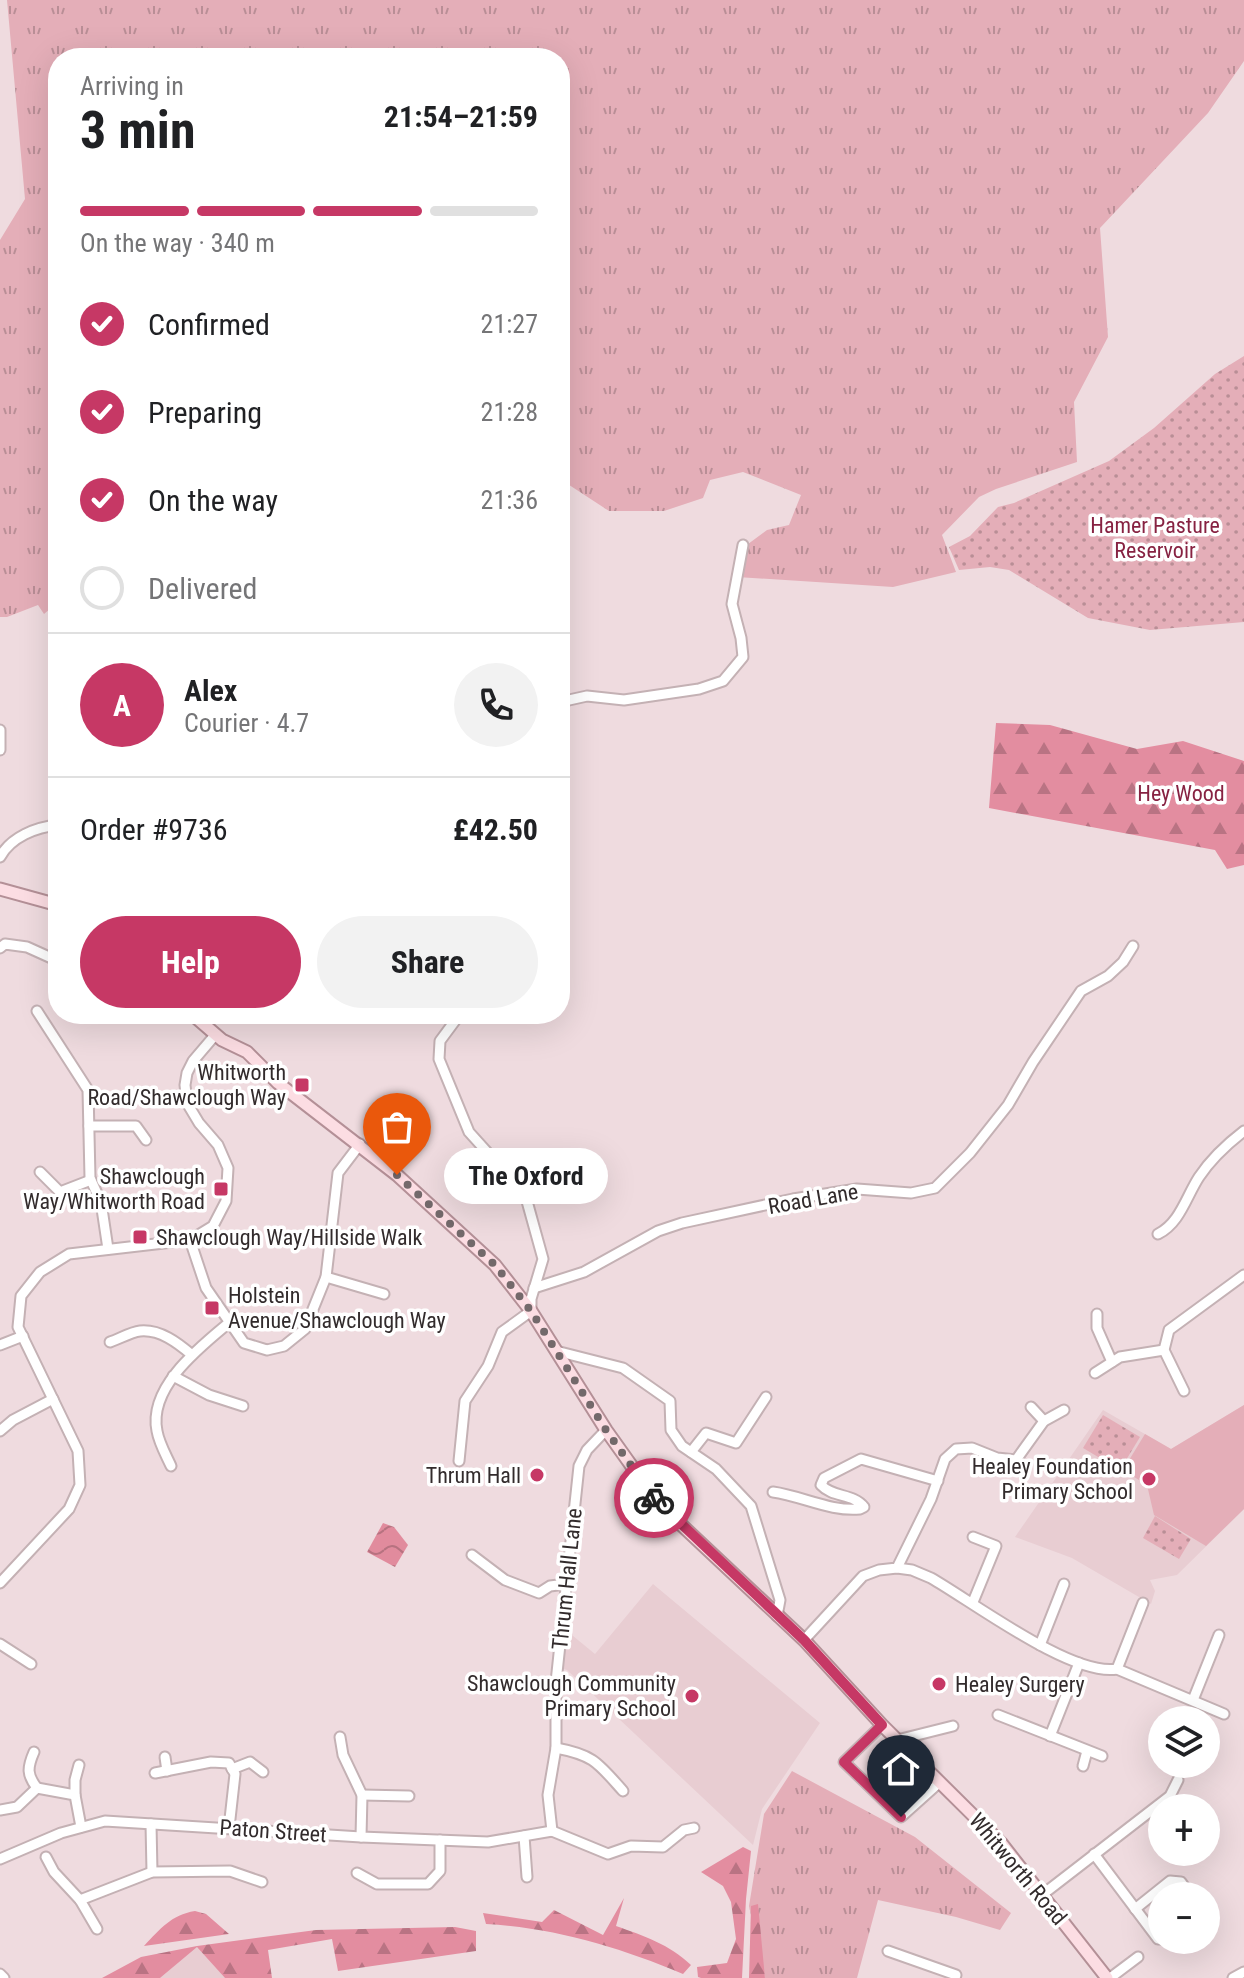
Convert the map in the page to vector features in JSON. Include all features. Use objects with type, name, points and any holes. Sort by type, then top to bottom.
[{"type":"main road","points":[[0,889],[48,902]]},
{"type":"main road","name":"Whitworth Road","points":[[204,1024],[247,1052],[278,1083],[360,1144],[495,1265],[531,1311],[606,1430],[658,1503],[804,1640],[882,1725],[1001,1843],[1109,1978]]},
{"type":"street","points":[[570,700],[587,696],[624,700],[665,695],[723,681],[743,657],[732,604],[743,545]]},
{"type":"street","points":[[0,730],[0,750]]},
{"type":"street","points":[[0,857],[14,841],[38,827],[48,826]]},
{"type":"street","points":[[0,948],[5,944],[27,947],[48,956]]},
{"type":"street","name":"Road Lane","points":[[534,1288],[584,1272],[658,1231],[682,1223],[857,1189],[911,1193],[935,1188],[970,1153],[1008,1105],[1081,991],[1108,976],[1123,962],[1133,946]]},
{"type":"street","points":[[37,1011],[88,1090],[91,1180],[101,1202],[108,1249]]},
{"type":"street","points":[[453,1024],[440,1041],[439,1059],[469,1132],[525,1194],[543,1259],[531,1311],[502,1332],[488,1366],[465,1401],[459,1461]]},
{"type":"street","points":[[0,1583],[69,1509],[80,1485],[78,1451],[18,1327],[21,1296],[40,1272],[69,1254],[190,1240],[213,1226],[226,1201],[228,1168],[218,1145],[187,1103],[185,1085],[193,1061],[216,1034]]},
{"type":"street","points":[[89,1126],[136,1126],[146,1140]]},
{"type":"street","points":[[1158,1234],[1171,1228],[1200,1176],[1225,1146],[1244,1131]]},
{"type":"street","points":[[190,1240],[206,1288],[244,1343],[267,1350],[284,1346],[305,1329],[326,1277],[338,1173],[360,1144]]},
{"type":"street","points":[[40,1172],[60,1192],[91,1180]]},
{"type":"street","points":[[1184,1391],[1164,1350],[1169,1330],[1244,1275]]},
{"type":"street","points":[[326,1277],[385,1293]]},
{"type":"street","points":[[1097,1314],[1097,1328],[1112,1362]]},
{"type":"street","points":[[171,1466],[156,1429],[161,1396],[173,1376],[192,1355],[230,1322]]},
{"type":"street","points":[[110,1342],[141,1331],[163,1335],[192,1355]]},
{"type":"street","points":[[0,1345],[23,1336]]},
{"type":"street","points":[[1095,1373],[1120,1357],[1164,1350]]},
{"type":"street","points":[[556,1351],[631,1371],[670,1401],[671,1430],[682,1446],[716,1469],[751,1506],[780,1600],[777,1616]]},
{"type":"street","points":[[173,1376],[209,1395],[243,1406]]},
{"type":"street","points":[[691,1452],[706,1433],[736,1443],[766,1397]]},
{"type":"street","points":[[0,1431],[13,1420],[53,1399]]},
{"type":"street","points":[[1031,1407],[1044,1421]]},
{"type":"street","points":[[897,1568],[915,1536],[945,1459],[956,1449],[972,1448],[997,1458],[1016,1460],[1044,1421],[1064,1410]]},
{"type":"street","name":"Thrum Hall Lane","points":[[552,1831],[548,1795],[556,1748],[556,1682],[579,1466],[587,1450],[606,1430]]},
{"type":"street","points":[[773,1492],[798,1495],[818,1504],[860,1509],[864,1507],[858,1500],[827,1492],[821,1485],[824,1478],[861,1459],[938,1481]]},
{"type":"street","points":[[973,1537],[996,1546],[973,1602]]},
{"type":"street","points":[[472,1555],[505,1580],[539,1593],[550,1586],[566,1584]]},
{"type":"street","points":[[804,1640],[863,1576],[879,1570],[912,1570],[973,1602],[1040,1645],[1104,1671],[1117,1669],[1224,1714]]},
{"type":"street","points":[[1040,1645],[1064,1584]]},
{"type":"street","points":[[1117,1669],[1143,1603]]},
{"type":"street","points":[[1193,1700],[1219,1635]]},
{"type":"street","points":[[0,1644],[31,1664]]},
{"type":"street","points":[[1050,1736],[1079,1663]]},
{"type":"street","points":[[998,1715],[1102,1756]]},
{"type":"street","points":[[882,1725],[844,1762],[901,1817],[940,1782]]},
{"type":"street","points":[[897,1740],[953,1726]]},
{"type":"street","points":[[340,1737],[343,1755],[362,1795],[361,1837]]},
{"type":"street","points":[[556,1748],[579,1752],[595,1760],[623,1791]]},
{"type":"street","points":[[1083,1766],[1087,1751]]},
{"type":"street","points":[[34,1752],[28,1765],[29,1777],[37,1788],[75,1795]]},
{"type":"street","points":[[165,1757],[167,1771]]},
{"type":"street","points":[[155,1773],[211,1762],[229,1763],[235,1774],[229,1828]]},
{"type":"street","points":[[232,1769],[250,1762],[263,1772]]},
{"type":"street","points":[[79,1765],[75,1795],[81,1827]]},
{"type":"street","points":[[1042,1895],[1170,1796],[1178,1780]]},
{"type":"street","points":[[0,1810],[17,1807],[37,1788]]},
{"type":"street","points":[[362,1795],[409,1796]]},
{"type":"street","name":"Paton Street","points":[[0,1859],[61,1833],[105,1821],[488,1842],[552,1831]]},
{"type":"street","points":[[151,1824],[152,1872]]},
{"type":"street","points":[[552,1831],[608,1854],[631,1846],[663,1847],[686,1827]]},
{"type":"street","points":[[524,1836],[527,1877]]},
{"type":"street","points":[[357,1873],[377,1884],[428,1884],[440,1871],[440,1840]]},
{"type":"street","points":[[1094,1854],[1148,1926]]},
{"type":"street","points":[[46,1857],[54,1872],[80,1900],[97,1929]]},
{"type":"street","points":[[80,1900],[152,1872],[230,1871],[262,1882]]},
{"type":"street","points":[[1135,1909],[1148,1899]]},
{"type":"street","points":[[888,1951],[956,1975],[955,1978]]},
{"type":"street","points":[[1109,1978],[1138,1957]]},
{"type":"street","points":[[1233,1978],[1244,1972]]},
{"type":"shaded area","name":"Healey Foundation Primary School","points":[[1244,1405],[1244,1509],[1177,1575],[1150,1580],[1155,1591],[1151,1604],[1072,1558],[1015,1537],[1103,1410],[1171,1449]]},
{"type":"shaded area","name":"Shawclough Community Primary School","points":[[653,1584],[820,1723],[762,1809],[753,1845],[567,1670],[561,1668],[567,1631],[595,1654]]},
{"type":"shaded area","points":[[197,1946],[225,1978],[160,1978]]},
{"type":"green space","points":[[7,0],[1244,0],[1244,61],[1208,113],[1100,228],[1108,337],[1074,402],[1077,462],[979,497],[942,535],[956,572],[893,587],[737,577],[744,547],[767,530],[789,525],[801,495],[743,472],[710,480],[703,498],[664,511],[609,511],[570,486],[570,48],[48,48],[48,611],[44,614],[38,605],[0,617],[0,240],[25,199]]},
{"type":"green space","name":"Hamer Pasture Reservoir","points":[[1244,356],[1244,622],[1150,630],[1088,618],[1009,570],[990,567],[959,570],[949,547],[970,536],[998,507],[1014,503],[1109,461],[1154,428],[1215,374]]},
{"type":"green space","name":"Hey Wood","points":[[996,723],[1050,725],[1137,749],[1183,741],[1244,761],[1244,865],[1227,869],[1215,850],[989,808]]},
{"type":"green space","points":[[1244,1405],[1244,1509],[1206,1546],[1154,1515],[1147,1485],[1123,1470],[1145,1434],[1171,1449]]},
{"type":"green space","points":[[1103,1415],[1140,1437],[1120,1470],[1083,1448]]},
{"type":"green space","points":[[1155,1516],[1191,1539],[1179,1559],[1143,1538]]},
{"type":"green space","points":[[792,1771],[915,1837],[1011,1913],[1000,1930],[878,1900],[857,1978],[765,1978],[749,1906],[764,1814]]},
{"type":"green space","points":[[743,1847],[751,1851],[742,1978],[698,1977],[697,1967],[727,1963],[736,1939],[731,1902],[723,1886],[701,1872]]},
{"type":"green space","points":[[624,1898],[616,1926],[674,1951],[691,1965],[683,1974],[586,1940],[486,1924],[483,1913],[542,1922],[554,1910],[603,1935]]},
{"type":"green space","points":[[758,1904],[765,1978],[749,1978],[751,1906]]},
{"type":"green space","points":[[195,1911],[206,1914],[229,1934],[144,1946],[173,1919]]},
{"type":"green space","points":[[455,1927],[476,1931],[476,1951],[338,1971],[332,1939],[268,1950],[272,1978],[225,1978],[197,1947],[160,1978],[102,1978],[141,1957],[197,1946],[316,1930]]},
{"type":"water","points":[[383,1523],[394,1527],[408,1545],[395,1567],[367,1552]]},
{"type":"way so far","points":[[397,1175],[495,1265],[531,1311],[606,1430],[654,1498]]},
{"type":"place","name":"Whitworth Road/Shawclough Way","points":[[302,1085]]},
{"type":"place","name":"The Oxford","points":[[397,1175]]},
{"type":"place","name":"Shawclough Way/Whitworth Road","points":[[221,1189]]},
{"type":"place","name":"Shawclough Way/Hillside Walk","points":[[140,1237]]},
{"type":"place","name":"Holstein Avenue/Shawclough Way","points":[[212,1308]]},
{"type":"place","name":"Thrum Hall","points":[[537,1475]]},
{"type":"place","name":"Healey Foundation Primary School","points":[[1149,1479]]},
{"type":"place","name":"Healey Surgery","points":[[939,1684]]},
{"type":"place","name":"Shawclough Community Primary School","points":[[692,1696]]},
{"type":"route","points":[[654,1498],[804,1640],[882,1725],[844,1762],[901,1817]]}]
